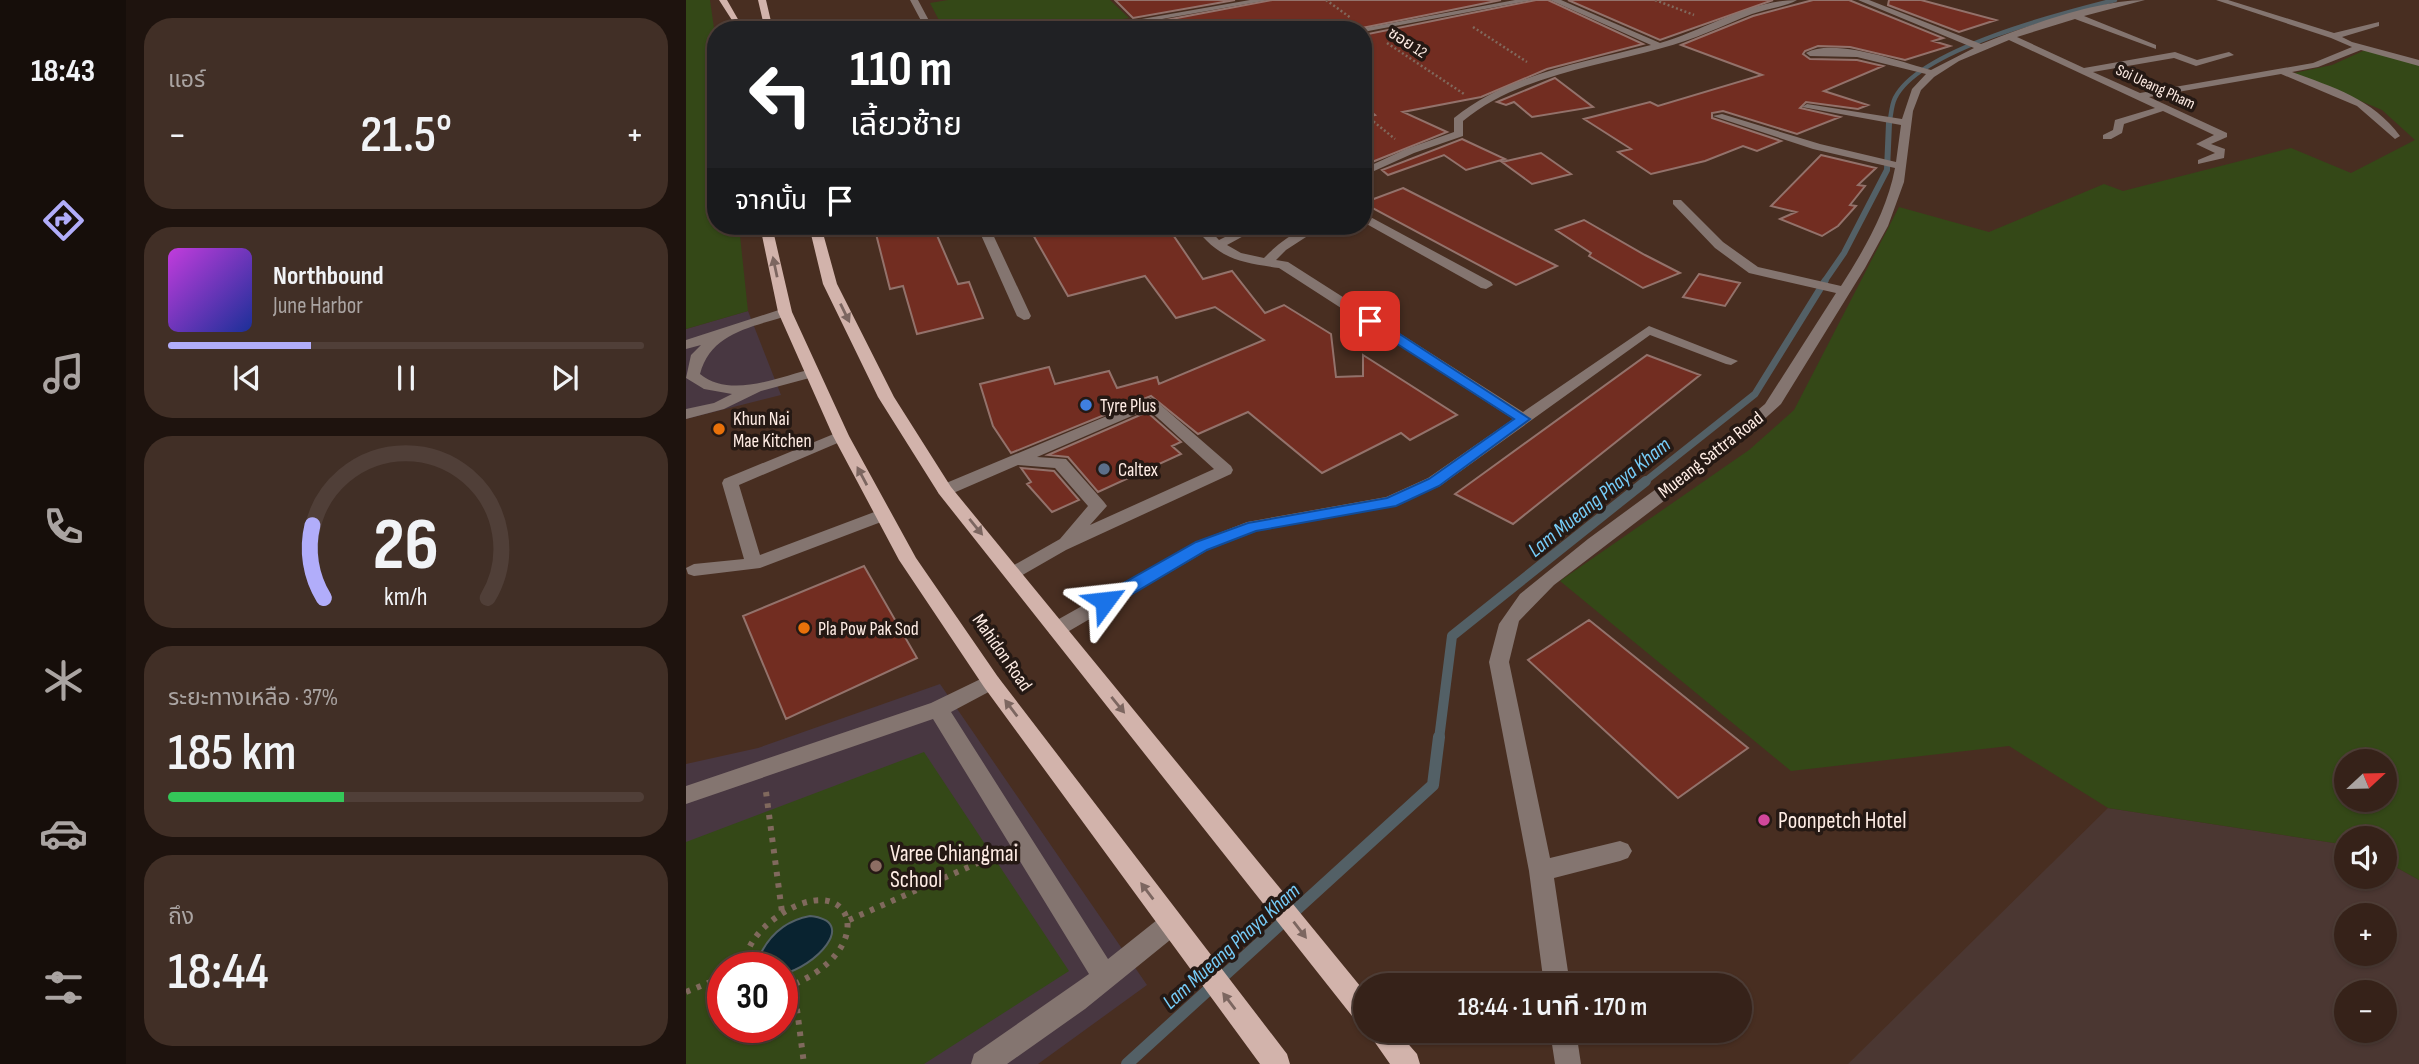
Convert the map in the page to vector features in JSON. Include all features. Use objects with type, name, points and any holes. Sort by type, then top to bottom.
[{"type":"main road","points":[[723,0],[736,21]]},
{"type":"main road","points":[[738,0],[740,21]]},
{"type":"main road","points":[[762,0],[766,21]]},
{"type":"main road","points":[[768,21],[774,0]]},
{"type":"main road","name":"Mahidon Road","points":[[768,235],[785,312],[841,436],[908,559],[991,682],[1277,1064]]},
{"type":"main road","points":[[818,235],[830,284],[887,397],[946,490],[1353,997]]},
{"type":"main road","points":[[1389,1043],[1406,1064]]},
{"type":"street","points":[[914,0],[925,21]]},
{"type":"street","points":[[1127,21],[1185,9],[1265,0]]},
{"type":"street","points":[[1372,27],[1529,0]]},
{"type":"street","points":[[1553,0],[1660,46]]},
{"type":"street","points":[[1372,169],[1410,151],[1459,134],[1458,120],[1478,103],[1549,76],[1660,46],[1720,25],[1766,2],[1793,0]]},
{"type":"street","points":[[1862,0],[1979,47]]},
{"type":"street","name":"Mueang Sattra Road","points":[[1555,973],[1541,871],[1499,662],[1501,639],[1515,613],[1531,594],[1618,522],[1705,462],[1772,405],[1875,241],[1898,182],[1896,165],[1902,122],[1917,88],[1930,72],[1979,47],[2074,15],[2141,0]]},
{"type":"street","points":[[2220,0],[2361,47],[2419,63]]},
{"type":"street","points":[[2074,15],[2153,47]]},
{"type":"street","points":[[2333,36],[2376,24]]},
{"type":"street","name":"Soi Ueang Pham","points":[[2012,38],[2223,135],[2201,144],[2221,151],[2220,156],[2202,162]]},
{"type":"street","points":[[2139,96],[2284,72],[2323,63],[2361,47]]},
{"type":"street","points":[[1810,53],[1833,49],[1853,52],[1930,72]]},
{"type":"street","points":[[2086,71],[2175,55],[2196,63],[2229,55]]},
{"type":"street","points":[[2284,72],[2370,109],[2386,122],[2395,136]]},
{"type":"street","points":[[1807,107],[1902,122]]},
{"type":"street","points":[[2107,137],[2118,131],[2119,122],[2164,108]]},
{"type":"street","points":[[1718,116],[1873,161],[1896,165]]},
{"type":"street","points":[[1678,202],[1719,245],[1754,270],[1843,290]]},
{"type":"street","points":[[1372,222],[1486,285]]},
{"type":"street","points":[[987,235],[1024,316]]},
{"type":"street","points":[[1207,235],[1216,246],[1238,258],[1283,265],[1523,419]]},
{"type":"street","points":[[1216,246],[1238,235]]},
{"type":"street","points":[[1267,262],[1282,247],[1302,235]]},
{"type":"street","points":[[686,345],[785,312]]},
{"type":"street","points":[[1057,629],[1202,546],[1253,526],[1390,502],[1434,482],[1649,330],[1731,361]]},
{"type":"street","points":[[722,334],[698,355],[690,373],[710,387],[762,385],[812,373]]},
{"type":"street","points":[[686,414],[719,406],[762,385]]},
{"type":"street","points":[[946,490],[1150,403],[1225,470],[1060,546],[1013,573]]},
{"type":"street","points":[[754,564],[730,483],[841,436]]},
{"type":"street","points":[[1017,460],[1060,463],[1097,506],[1060,546]]},
{"type":"street","points":[[694,570],[754,564],[883,515]]},
{"type":"street","points":[[686,795],[938,709],[991,682]]},
{"type":"street","points":[[938,709],[1105,977]]},
{"type":"street","points":[[1541,871],[1620,851]]},
{"type":"street","points":[[984,1064],[1035,1030],[1171,923]]},
{"type":"street","points":[[1565,1043],[1568,1064]]},
{"type":"path","name":"ซอย 12","points":[[1326,0],[1352,21]]},
{"type":"path","points":[[1656,0],[1720,25]]},
{"type":"path","points":[[1451,13],[1549,76]]},
{"type":"path","name":"ซอย 12","points":[[1372,35],[1478,103]]},
{"type":"path","points":[[1372,120],[1410,151]]},
{"type":"path","points":[[764,769],[782,912]]},
{"type":"path","points":[[849,920],[1020,844]]},
{"type":"path","points":[[748,952],[752,939],[782,912],[818,901],[833,903],[843,910],[849,920],[848,935],[828,965],[798,984]]},
{"type":"path","points":[[686,992],[707,983]]},
{"type":"path","points":[[798,1017],[804,1064]]},
{"type":"shaded area","points":[[748,311],[781,395],[686,419],[686,329]]},
{"type":"shaded area","name":"Varee Chiangmai School","points":[[940,684],[1147,985],[1038,1064],[686,1064],[686,764],[758,748]]},
{"type":"shaded area","points":[[2108,808],[2334,843],[2334,889],[2397,889],[2397,868],[2419,880],[2419,1064],[1848,1064]]},
{"type":"green space","points":[[686,0],[710,0],[713,21],[707,21],[707,235],[740,235],[748,311],[686,329]]},
{"type":"green space","points":[[948,0],[1110,0],[1129,18],[1111,21],[939,21],[930,3]]},
{"type":"green space","points":[[2365,50],[2419,65],[2419,880],[2397,868],[2397,826],[2334,826],[2334,843],[2108,808],[2009,746],[1791,771],[1560,581],[1749,450],[1794,410],[1899,207],[1989,232],[2104,184],[2123,191],[2291,148],[2351,173],[2415,140],[2382,110],[2294,73],[2332,65]]},
{"type":"green space","name":"Varee Chiangmai School","points":[[924,752],[1069,971],[924,1064],[686,1064],[686,842]]},
{"type":"water","points":[[810,916],[824,920],[831,926],[832,935],[818,954],[798,968],[798,952],[762,951],[771,938],[795,920]]},
{"type":"building","points":[[1115,0],[1235,0],[1133,18]]},
{"type":"building","points":[[1272,0],[1501,0],[1372,26],[1372,21],[1161,21]]},
{"type":"building","points":[[1536,0],[1548,0],[1643,44],[1547,69],[1481,97],[1403,112],[1447,132],[1372,162],[1372,116],[1375,115],[1372,112],[1372,33]]},
{"type":"building","points":[[1568,0],[1773,0],[1660,40]]},
{"type":"building","points":[[1813,0],[1849,0],[1943,38],[1933,41],[1950,46],[1905,60],[1850,47],[1818,46],[1805,51],[1803,54],[1810,59],[1857,60],[1883,66],[1824,91],[1868,105],[1858,109],[1806,102],[1800,108],[1840,117],[1797,134],[1723,111],[1712,113],[1712,118],[1781,141],[1757,151],[1743,146],[1705,161],[1651,174],[1618,152],[1631,149],[1584,119],[1650,102],[1658,106],[1762,75],[1681,45],[1753,16]]},
{"type":"building","points":[[1889,0],[1921,0],[1996,20],[1959,32],[1888,5]]},
{"type":"building","points":[[1555,78],[1593,107],[1532,117],[1514,102],[1506,105],[1497,102]]},
{"type":"building","points":[[1462,139],[1505,159],[1466,170],[1444,155],[1388,175],[1382,170]]},
{"type":"building","points":[[1541,153],[1571,174],[1532,184],[1502,162]]},
{"type":"building","points":[[1821,155],[1876,168],[1858,185],[1865,186],[1850,205],[1856,206],[1838,226],[1822,236],[1780,219],[1796,212],[1771,206]]},
{"type":"building","points":[[1403,188],[1557,266],[1516,285],[1372,208],[1372,200]]},
{"type":"building","points":[[1584,220],[1680,273],[1643,288],[1589,256],[1591,253],[1556,230]]},
{"type":"building","points":[[876,235],[937,235],[958,284],[969,282],[983,318],[917,334],[903,286],[890,289]]},
{"type":"building","points":[[1033,235],[1173,235],[1203,279],[1232,271],[1265,313],[1284,305],[1331,334],[1336,377],[1363,376],[1363,355],[1457,415],[1410,440],[1401,433],[1322,473],[1248,412],[1198,434],[1151,396],[1011,453],[993,426],[980,384],[1049,367],[1055,384],[1109,371],[1117,388],[1157,377],[1159,384],[1264,340],[1215,307],[1176,318],[1145,276],[1068,296]]},
{"type":"building","points":[[1699,274],[1740,283],[1725,306],[1683,297]]},
{"type":"building","points":[[1647,355],[1700,375],[1513,524],[1455,494]]},
{"type":"building","name":"Caltex","points":[[1147,412],[1181,442],[1172,446],[1181,454],[1098,492],[1068,457],[1048,455]]},
{"type":"building","points":[[1021,468],[1054,471],[1079,500],[1052,512],[1027,484],[1031,482]]},
{"type":"building","points":[[864,566],[917,658],[786,719],[743,616]]},
{"type":"building","points":[[1589,620],[1748,748],[1678,798],[1528,660]]},
{"type":"waterway","name":"Lam Mueang Phaya Kham","points":[[1889,125],[1895,98],[1909,80],[1932,64],[1994,36],[2115,0]]},
{"type":"waterway","name":"Lam Mueang Phaya Kham","points":[[1824,282],[1844,253],[1887,170],[1889,123]]},
{"type":"waterway","name":"Lam Mueang Phaya Kham","points":[[1643,483],[1755,394],[1825,281]]},
{"type":"waterway","name":"Lam Mueang Phaya Kham","points":[[1439,739],[1452,636],[1646,481]]},
{"type":"waterway","name":"Lam Mueang Phaya Kham","points":[[1127,1064],[1433,785],[1439,737]]},
{"type":"place","name":"Tyre Plus","points":[[1086,405]]},
{"type":"place","name":"Khun Nai Mae Kitchen","points":[[719,429]]},
{"type":"place","name":"Caltex","points":[[1104,469]]},
{"type":"place","name":"Pla Pow Pak Sod","points":[[804,628]]},
{"type":"place","name":"Poonpetch Hotel","points":[[1764,820]]},
{"type":"place","name":"Varee Chiangmai School","points":[[876,866]]},
{"type":"route","points":[[1105,601],[1202,546],[1253,526],[1390,502],[1434,482],[1523,419],[1370,321]]}]
